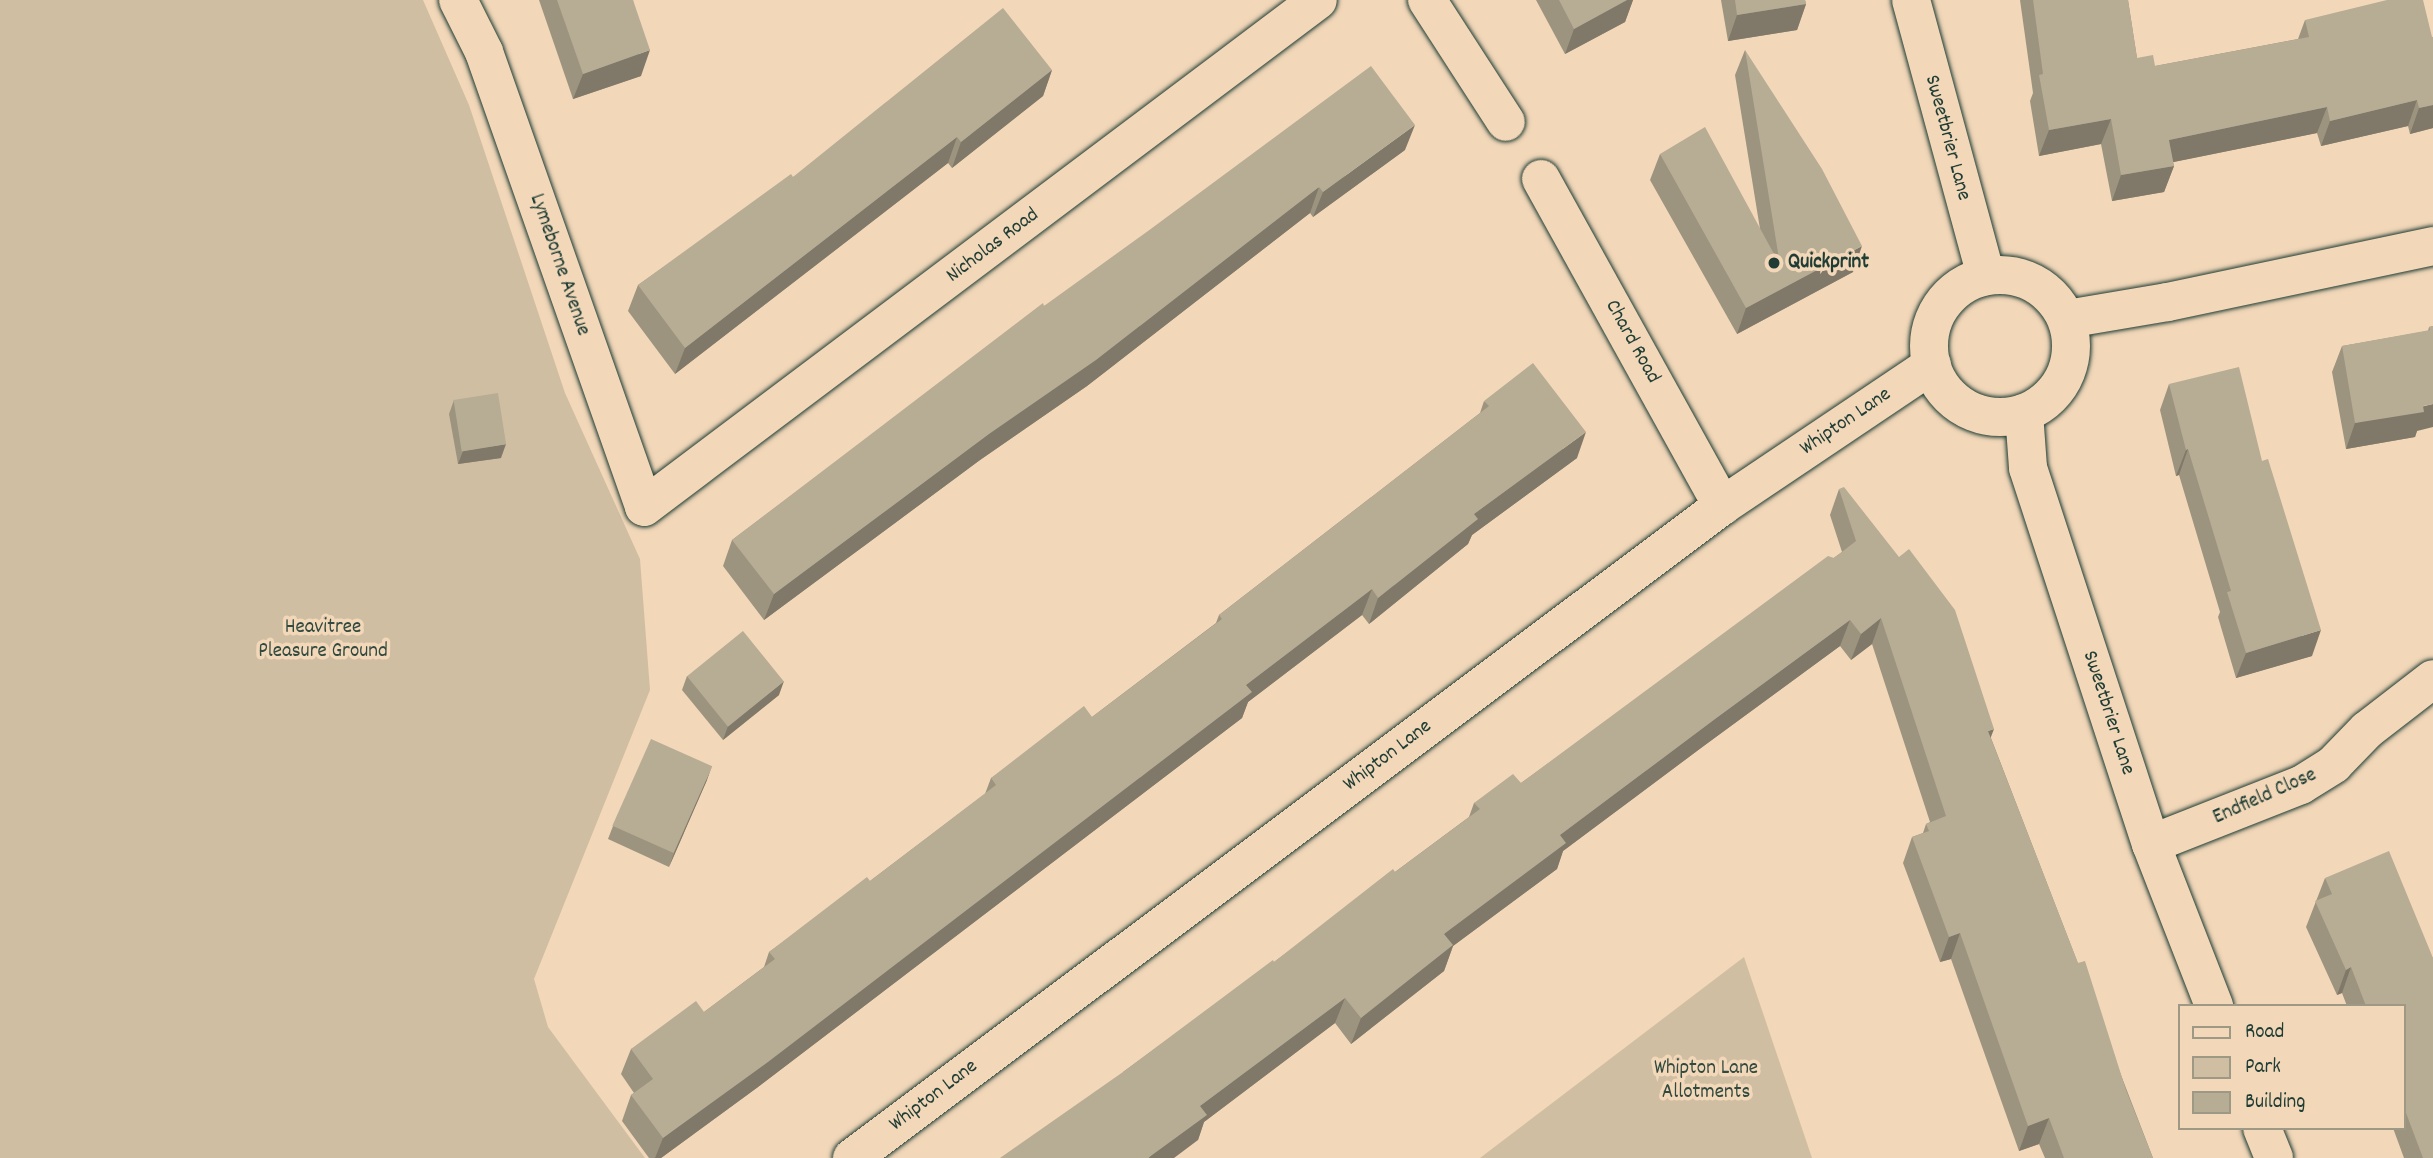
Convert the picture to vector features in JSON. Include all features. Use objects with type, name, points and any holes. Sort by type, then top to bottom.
[{"type":"street","name":"Lymeborne Avenue","points":[[458,0],[484,52],[645,507],[668,492]]},
{"type":"street","name":"Nicholas Road","points":[[668,492],[1318,0]]},
{"type":"street","points":[[1427,0],[1506,122]]},
{"type":"street","name":"Sweetbrier Lane","points":[[1911,0],[1986,276]]},
{"type":"street","name":"Chard Road","points":[[1541,178],[1722,506]]},
{"type":"street","points":[[2067,319],[2168,302],[2433,246]]},
{"type":"street","points":[[2010,275],[2034,283],[2053,298],[2067,319],[2072,341],[2069,365],[2060,386],[2044,402],[2024,413],[2000,418],[1978,414],[1957,403],[1941,386],[1932,365],[1929,342],[1934,319],[1946,299],[1964,285],[1986,276],[2010,275]]},
{"type":"street","name":"Whipton Lane","points":[[852,1158],[1722,506],[1932,365]]},
{"type":"street","name":"Sweetbrier Lane","points":[[2024,413],[2028,468],[2151,844],[2213,1004]]},
{"type":"street","name":"Endfield Close","points":[[2151,844],[2301,785],[2334,764],[2367,730],[2433,679]]},
{"type":"street","points":[[2263,1130],[2274,1158]]},
{"type":"green space","name":"Heavitree Pleasure Ground","points":[[0,0],[423,0],[469,105],[565,393],[640,559],[650,690],[534,979],[548,1027],[645,1158],[0,1158]]},
{"type":"green space","name":"Whipton Lane Allotments","points":[[1744,957],[1812,1158],[1480,1158]]},
{"type":"building","points":[[557,0],[633,0],[650,50],[583,74]]},
{"type":"building","points":[[1559,0],[1627,0],[1574,29]]},
{"type":"building","points":[[1735,0],[1805,0],[1806,4],[1737,15]]},
{"type":"building","points":[[2033,0],[2128,0],[2137,58],[2153,55],[2155,66],[2309,37],[2305,20],[2387,0],[2423,0],[2433,37],[2433,105],[2419,108],[2417,100],[2330,121],[2327,107],[2169,140],[2174,166],[2121,175],[2111,119],[2049,130],[2039,75],[2043,74]]},
{"type":"building","points":[[1003,8],[1052,70],[961,142],[957,137],[685,348],[638,285],[791,174],[793,177]]},
{"type":"building","points":[[1745,50],[1822,169],[1862,246],[1746,308],[1660,154],[1705,127],[1780,265]]},
{"type":"building","points":[[1371,66],[1415,125],[1323,192],[1319,187],[1096,360],[989,434],[774,594],[732,540],[1043,303],[1044,306]]},
{"type":"building","points":[[2433,326],[2433,404],[2423,406],[2424,412],[2355,423],[2342,346],[2430,330],[2429,327]]},
{"type":"building","points":[[1533,363],[1586,432],[1474,514],[1478,519],[1378,598],[1372,589],[1246,685],[1252,692],[768,1062],[663,1138],[631,1095],[653,1079],[631,1049],[696,1001],[704,1012],[775,959],[769,952],[867,877],[870,881],[996,785],[991,778],[1084,706],[1092,717],[1222,619],[1219,615],[1489,406],[1484,401]]},
{"type":"building","points":[[2239,367],[2262,461],[2268,459],[2321,630],[2246,653],[2227,592],[2231,591],[2188,449],[2186,450],[2169,384]]},
{"type":"building","points":[[498,393],[506,444],[462,451],[454,400]]},
{"type":"building","points":[[1844,487],[1899,557],[1909,549],[1955,610],[1994,729],[1988,731],[2078,963],[2085,961],[2126,1090],[2153,1158],[2064,1158],[2049,1118],[2028,1126],[1960,933],[1949,937],[1912,837],[1929,831],[1926,824],[1946,816],[1881,618],[1861,634],[1850,620],[1715,719],[1560,835],[1566,843],[1444,934],[1453,945],[1361,1018],[1345,998],[1200,1106],[1207,1115],[1148,1158],[1000,1158],[1123,1072],[1273,960],[1274,962],[1393,869],[1395,872],[1480,809],[1474,803],[1513,774],[1521,783],[1828,556],[1834,558],[1856,541],[1839,489]]},
{"type":"building","points":[[743,631],[784,682],[728,727],[687,676]]},
{"type":"building","points":[[651,739],[712,766],[674,853],[612,826]]},
{"type":"building","points":[[2389,851],[2433,958],[2433,1158],[2423,1158],[2405,1110],[2405,1004],[2365,1004],[2351,967],[2346,970],[2315,901],[2332,894],[2325,878]]},
{"type":"place","name":"Quickprint","points":[[1774,263]]}]
